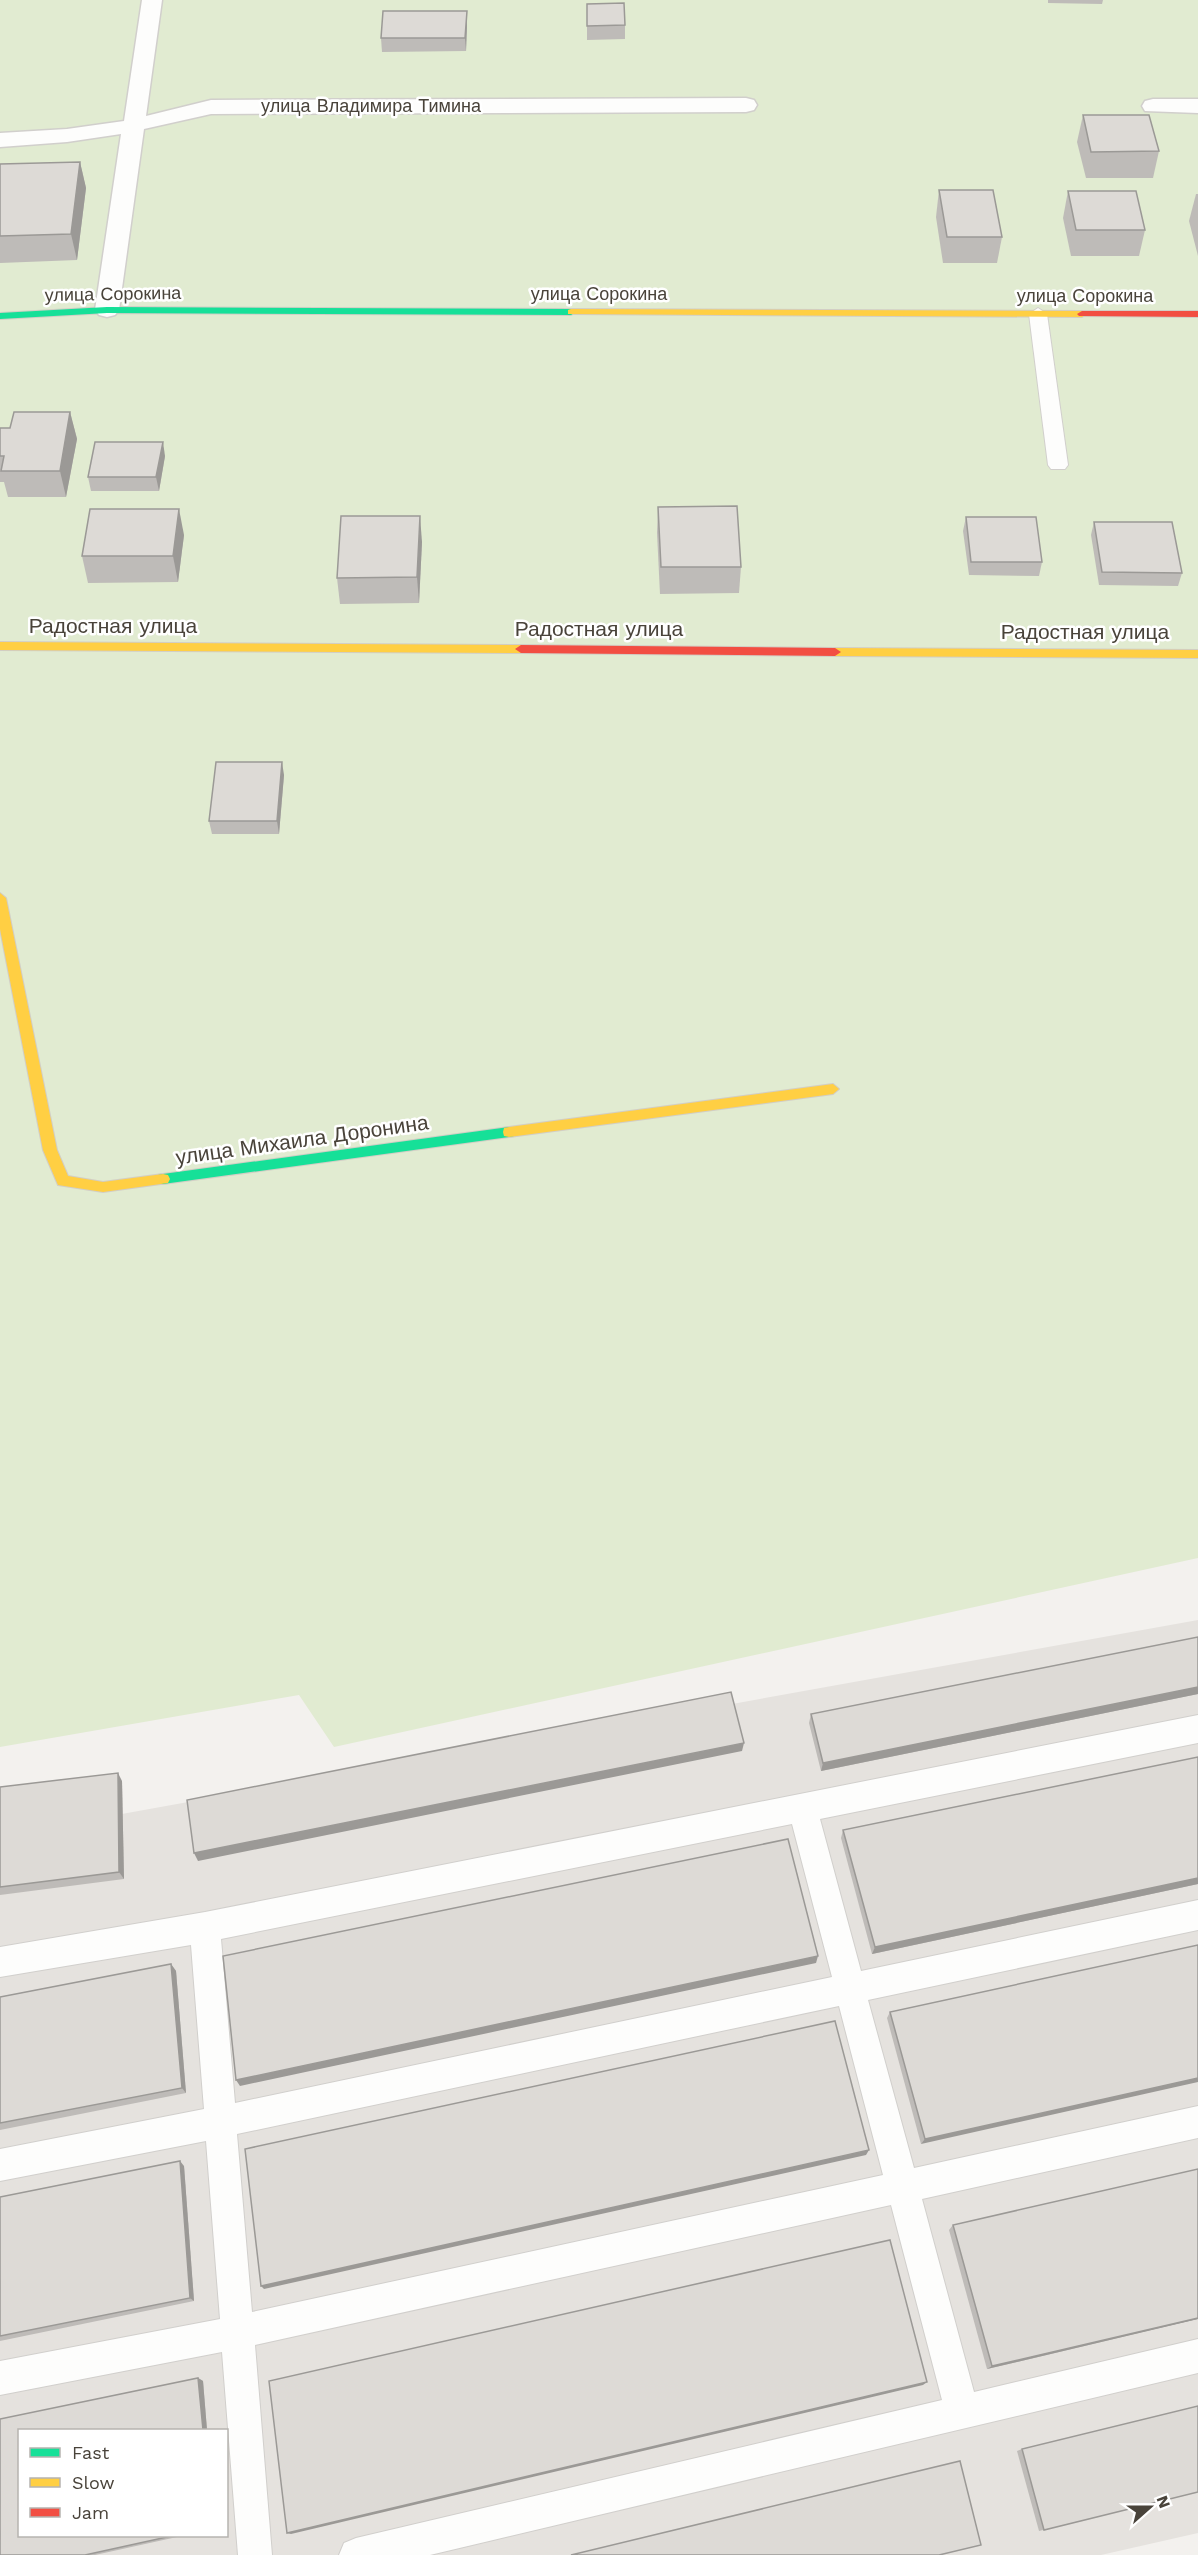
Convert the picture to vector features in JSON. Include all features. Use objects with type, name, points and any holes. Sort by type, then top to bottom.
[{"type":"street","points":[[107,310],[152,0]]},
{"type":"street","name":"улица Владимира Тимина","points":[[0,140],[66,137],[134,126],[177,113],[211,107],[746,105]]},
{"type":"street","points":[[1152,106],[1198,106]]},
{"type":"street","name":"улица Сорокина","points":[[0,316],[107,310],[1198,314]]},
{"type":"street","name":"Радостная улица","points":[[0,646],[1198,654]]},
{"type":"street","name":"улица Михаила Доронина","points":[[0,898],[50,1150],[63,1181],[103,1187],[833,1089]]},
{"type":"lane","points":[[1038,314],[1058,465]]},
{"type":"lane","points":[[0,1962],[205,1927],[1198,1729]]},
{"type":"lane","points":[[802,1808],[962,2411]]},
{"type":"lane","points":[[0,2165],[221,2122],[1198,1915]]},
{"type":"lane","points":[[205,1927],[255,2555]]},
{"type":"lane","points":[[0,2378],[238,2332],[1198,2122]]},
{"type":"lane","points":[[356,2555],[1198,2356]]},
{"type":"shaded area","points":[[1198,1620],[1198,2533],[1101,2555],[0,2555],[0,1836]]},
{"type":"green space","points":[[0,0],[1198,0],[1198,1558],[334,1747],[299,1695],[0,1747]]},
{"type":"building","points":[[624,3],[625,25],[587,26],[587,4]]},
{"type":"building","points":[[383,11],[467,11],[465,38],[381,38]]},
{"type":"building","points":[[1083,115],[1149,115],[1159,151],[1091,152]]},
{"type":"building","points":[[80,162],[71,234],[0,236],[0,164]]},
{"type":"building","points":[[939,190],[993,190],[1002,237],[947,237]]},
{"type":"building","points":[[1068,191],[1136,191],[1145,230],[1076,230]]},
{"type":"building","points":[[14,412],[70,412],[60,471],[1,471],[4,456],[0,456],[0,428],[10,428]]},
{"type":"building","points":[[95,442],[163,442],[156,477],[88,477]]},
{"type":"building","points":[[737,506],[741,567],[661,567],[658,507]]},
{"type":"building","points":[[90,509],[179,509],[173,556],[82,556]]},
{"type":"building","points":[[341,516],[420,516],[417,577],[337,578]]},
{"type":"building","points":[[966,517],[1036,517],[1042,562],[971,562]]},
{"type":"building","points":[[1094,522],[1172,522],[1182,573],[1102,572]]},
{"type":"building","points":[[216,762],[282,762],[277,821],[209,821]]},
{"type":"building","points":[[1198,1637],[1198,1687],[823,1763],[811,1714]]},
{"type":"building","points":[[731,1692],[744,1743],[194,1853],[187,1800]]},
{"type":"building","points":[[1198,1757],[1198,1878],[875,1947],[843,1830]]},
{"type":"building","points":[[118,1773],[119,1872],[0,1887],[0,1787]]},
{"type":"building","points":[[788,1839],[818,1956],[236,2080],[223,1956]]},
{"type":"building","points":[[1198,1945],[1198,2078],[925,2139],[890,2012]]},
{"type":"building","points":[[171,1964],[182,2088],[0,2123],[0,1997]]},
{"type":"building","points":[[835,2021],[869,2150],[261,2286],[245,2149]]},
{"type":"building","points":[[180,2161],[190,2298],[0,2336],[0,2197]]},
{"type":"building","points":[[1198,2169],[1198,2318],[992,2366],[953,2225]]},
{"type":"building","points":[[890,2240],[927,2382],[287,2533],[269,2381]]},
{"type":"building","points":[[198,2378],[203,2429],[18,2429],[18,2537],[167,2537],[85,2555],[0,2555],[0,2419]]},
{"type":"building","points":[[1198,2406],[1198,2492],[1044,2530],[1022,2449]]},
{"type":"building","points":[[960,2461],[981,2545],[939,2555],[571,2555]]},
{"type":"traffic: fast","points":[[0,316],[107,310],[571,312]]},
{"type":"traffic: fast","points":[[163,1179],[509,1132]]},
{"type":"traffic: slow","points":[[571,312],[1082,314]]},
{"type":"traffic: slow","points":[[0,646],[521,649]]},
{"type":"traffic: slow","points":[[835,652],[1198,654]]},
{"type":"traffic: slow","points":[[0,898],[50,1150],[63,1181],[103,1187],[163,1179]]},
{"type":"traffic: slow","points":[[509,1132],[833,1089]]},
{"type":"traffic: jam","points":[[1082,314],[1198,314]]},
{"type":"traffic: jam","points":[[521,649],[835,652]]}]
